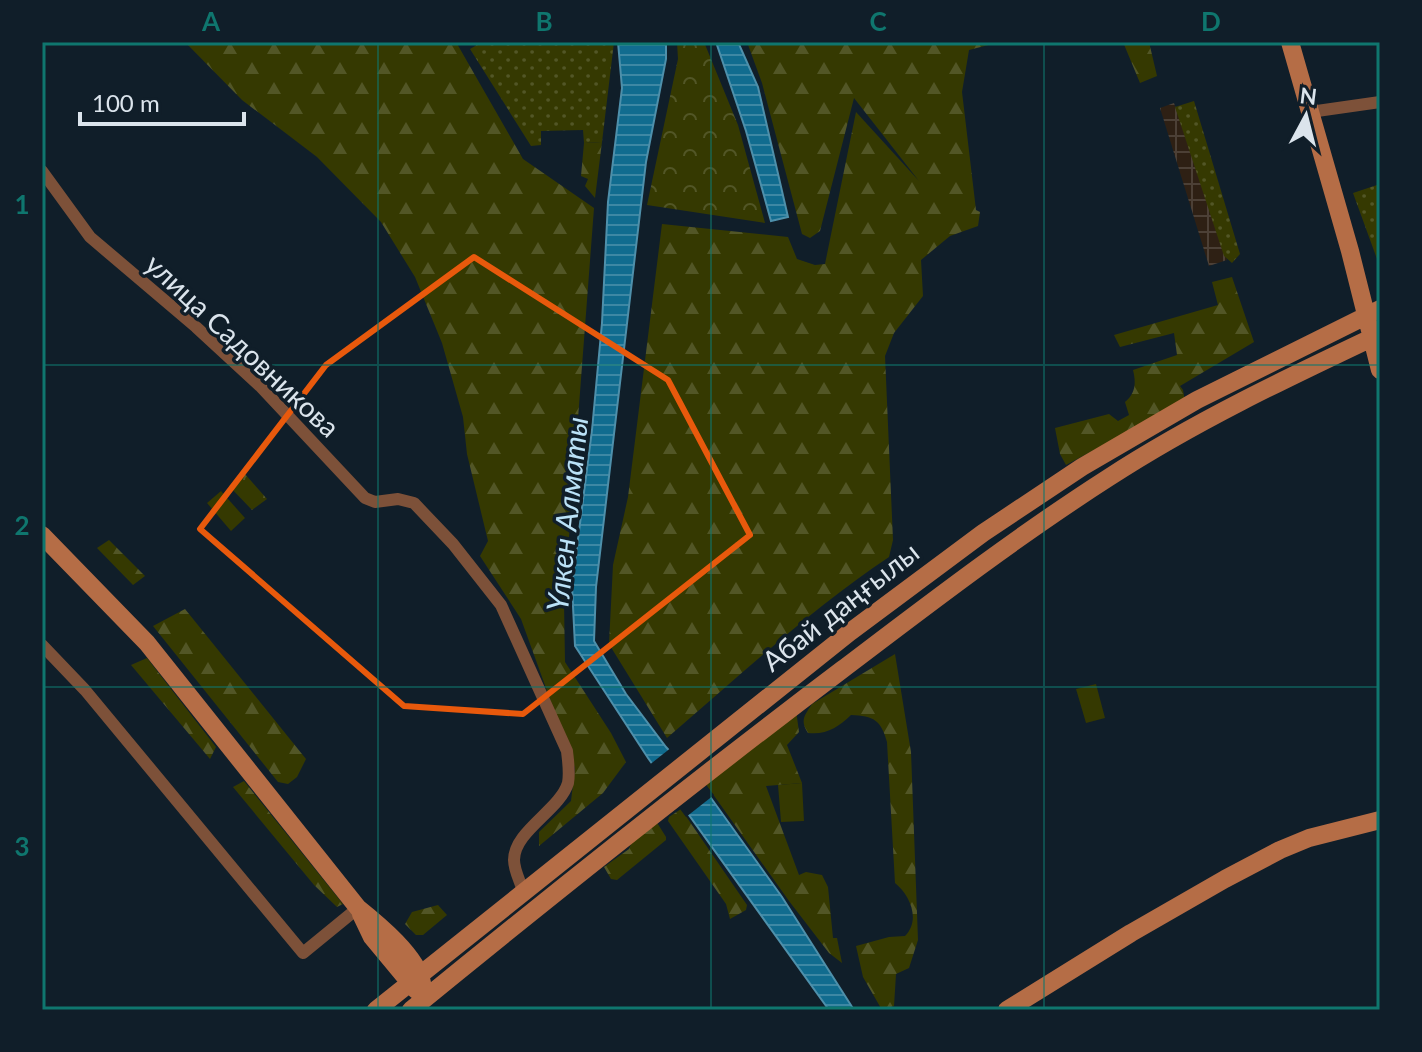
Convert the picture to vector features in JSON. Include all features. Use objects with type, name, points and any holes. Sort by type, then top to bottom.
[{"type":"main road","points":[[1290,42],[1369,307],[1380,370]]},
{"type":"main road","name":"Абай даңғылы","points":[[376,1010],[862,623],[983,533],[1074,472],[1197,400],[1369,307]]},
{"type":"main road","name":"Абай даңғылы","points":[[420,1007],[711,768],[999,552],[1109,477],[1191,429],[1301,370],[1376,336]]},
{"type":"main road","points":[[42,535],[147,643],[358,908],[372,937],[414,977],[420,1007]]},
{"type":"main road","points":[[1007,1010],[1032,1003],[1157,918],[1280,850],[1309,838],[1380,820]]},
{"type":"street","points":[[1310,112],[1380,102]]},
{"type":"street","name":"улица Садовникова","points":[[42,171],[90,237],[260,386],[365,498],[375,502],[398,499],[414,503],[453,544],[501,605],[567,751],[569,771],[563,794],[515,852],[514,862],[523,891]]},
{"type":"street","points":[[42,645],[85,690],[303,953],[358,908]]},
{"type":"highlighted area","points":[[474,257],[668,380],[750,535],[523,714],[404,706],[200,529],[326,365]]},
{"type":"shaded area","points":[[1174,103],[1227,260],[1209,266],[1160,108]]},
{"type":"green space","points":[[185,42],[456,42],[523,159],[594,208],[564,603],[565,662],[626,762],[603,793],[539,846],[539,832],[571,801],[575,768],[521,619],[480,556],[488,541],[467,454],[463,417],[442,343],[415,277],[381,222],[317,157],[242,100]]},
{"type":"green space","points":[[482,42],[614,42],[602,142],[584,143],[583,130],[541,131],[541,145],[531,146],[470,49]]},
{"type":"green space","points":[[677,42],[704,42],[738,125],[765,223],[647,205],[678,59]]},
{"type":"green space","points":[[747,42],[1000,42],[969,50],[962,92],[976,210],[980,212],[978,226],[950,236],[921,260],[923,296],[894,333],[885,356],[893,540],[889,557],[803,621],[667,738],[609,644],[613,565],[628,497],[662,224],[788,237],[797,259],[815,265],[825,264],[856,112],[919,181],[854,98],[820,231],[810,238],[802,234],[762,83]]},
{"type":"green space","points":[[1123,42],[1149,42],[1157,76],[1140,83]]},
{"type":"green space","points":[[1194,101],[1240,254],[1232,263],[1224,256],[1175,107]]},
{"type":"green space","points":[[602,142],[595,198],[585,186],[588,179],[581,176],[584,143]]},
{"type":"green space","points":[[1380,184],[1380,258],[1377,259],[1353,193]]},
{"type":"green space","points":[[1232,277],[1254,342],[1180,386],[1185,401],[1066,465],[1060,454],[1055,428],[1109,414],[1118,421],[1129,415],[1125,402],[1134,387],[1133,370],[1177,355],[1174,333],[1120,347],[1114,335],[1218,305],[1212,282]]},
{"type":"green space","points":[[244,473],[267,499],[252,510],[229,486]]},
{"type":"green space","points":[[221,491],[245,518],[231,531],[207,503]]},
{"type":"green space","points":[[109,540],[145,576],[133,585],[97,548]]},
{"type":"green space","points":[[185,609],[306,759],[297,777],[288,784],[278,782],[153,626]]},
{"type":"green space","points":[[895,654],[911,752],[918,940],[909,968],[896,974],[894,1006],[882,1010],[863,977],[856,946],[905,936],[910,930],[913,915],[909,901],[895,883],[887,742],[879,724],[865,717],[851,715],[821,733],[808,733],[804,722],[812,704]]},
{"type":"green space","points":[[147,658],[216,747],[210,759],[131,665]]},
{"type":"green space","points":[[1096,684],[1105,718],[1086,723],[1076,689]]},
{"type":"green space","points":[[796,710],[799,732],[787,745],[802,783],[766,786],[799,875],[806,872],[822,875],[828,887],[833,938],[837,938],[842,963],[829,953],[789,901],[705,783]]},
{"type":"green space","points":[[244,781],[343,904],[337,907],[314,885],[233,787]]},
{"type":"green space","points":[[802,783],[804,821],[781,822],[778,785]]},
{"type":"green space","points":[[681,809],[747,905],[746,910],[730,919],[726,904],[668,821]]},
{"type":"green space","points":[[656,821],[666,840],[617,880],[611,879],[604,867],[629,849],[633,839]]},
{"type":"green space","points":[[438,905],[447,915],[423,935],[416,935],[405,924],[412,912]]},
{"type":"water","points":[[618,42],[666,42],[666,59],[646,162],[596,587],[594,641],[626,694],[666,747],[711,798],[782,897],[854,1010],[829,1010],[648,758],[575,646],[572,586],[592,430],[602,323],[608,202],[622,88]]},
{"type":"water","points":[[716,42],[738,42],[758,87],[788,217],[771,221],[746,131]]},
{"type":"pier","points":[[672,747],[714,795],[686,817],[648,766]]},
{"type":"water label","name":"Үлкен Алматы","points":[[566,514]]}]
